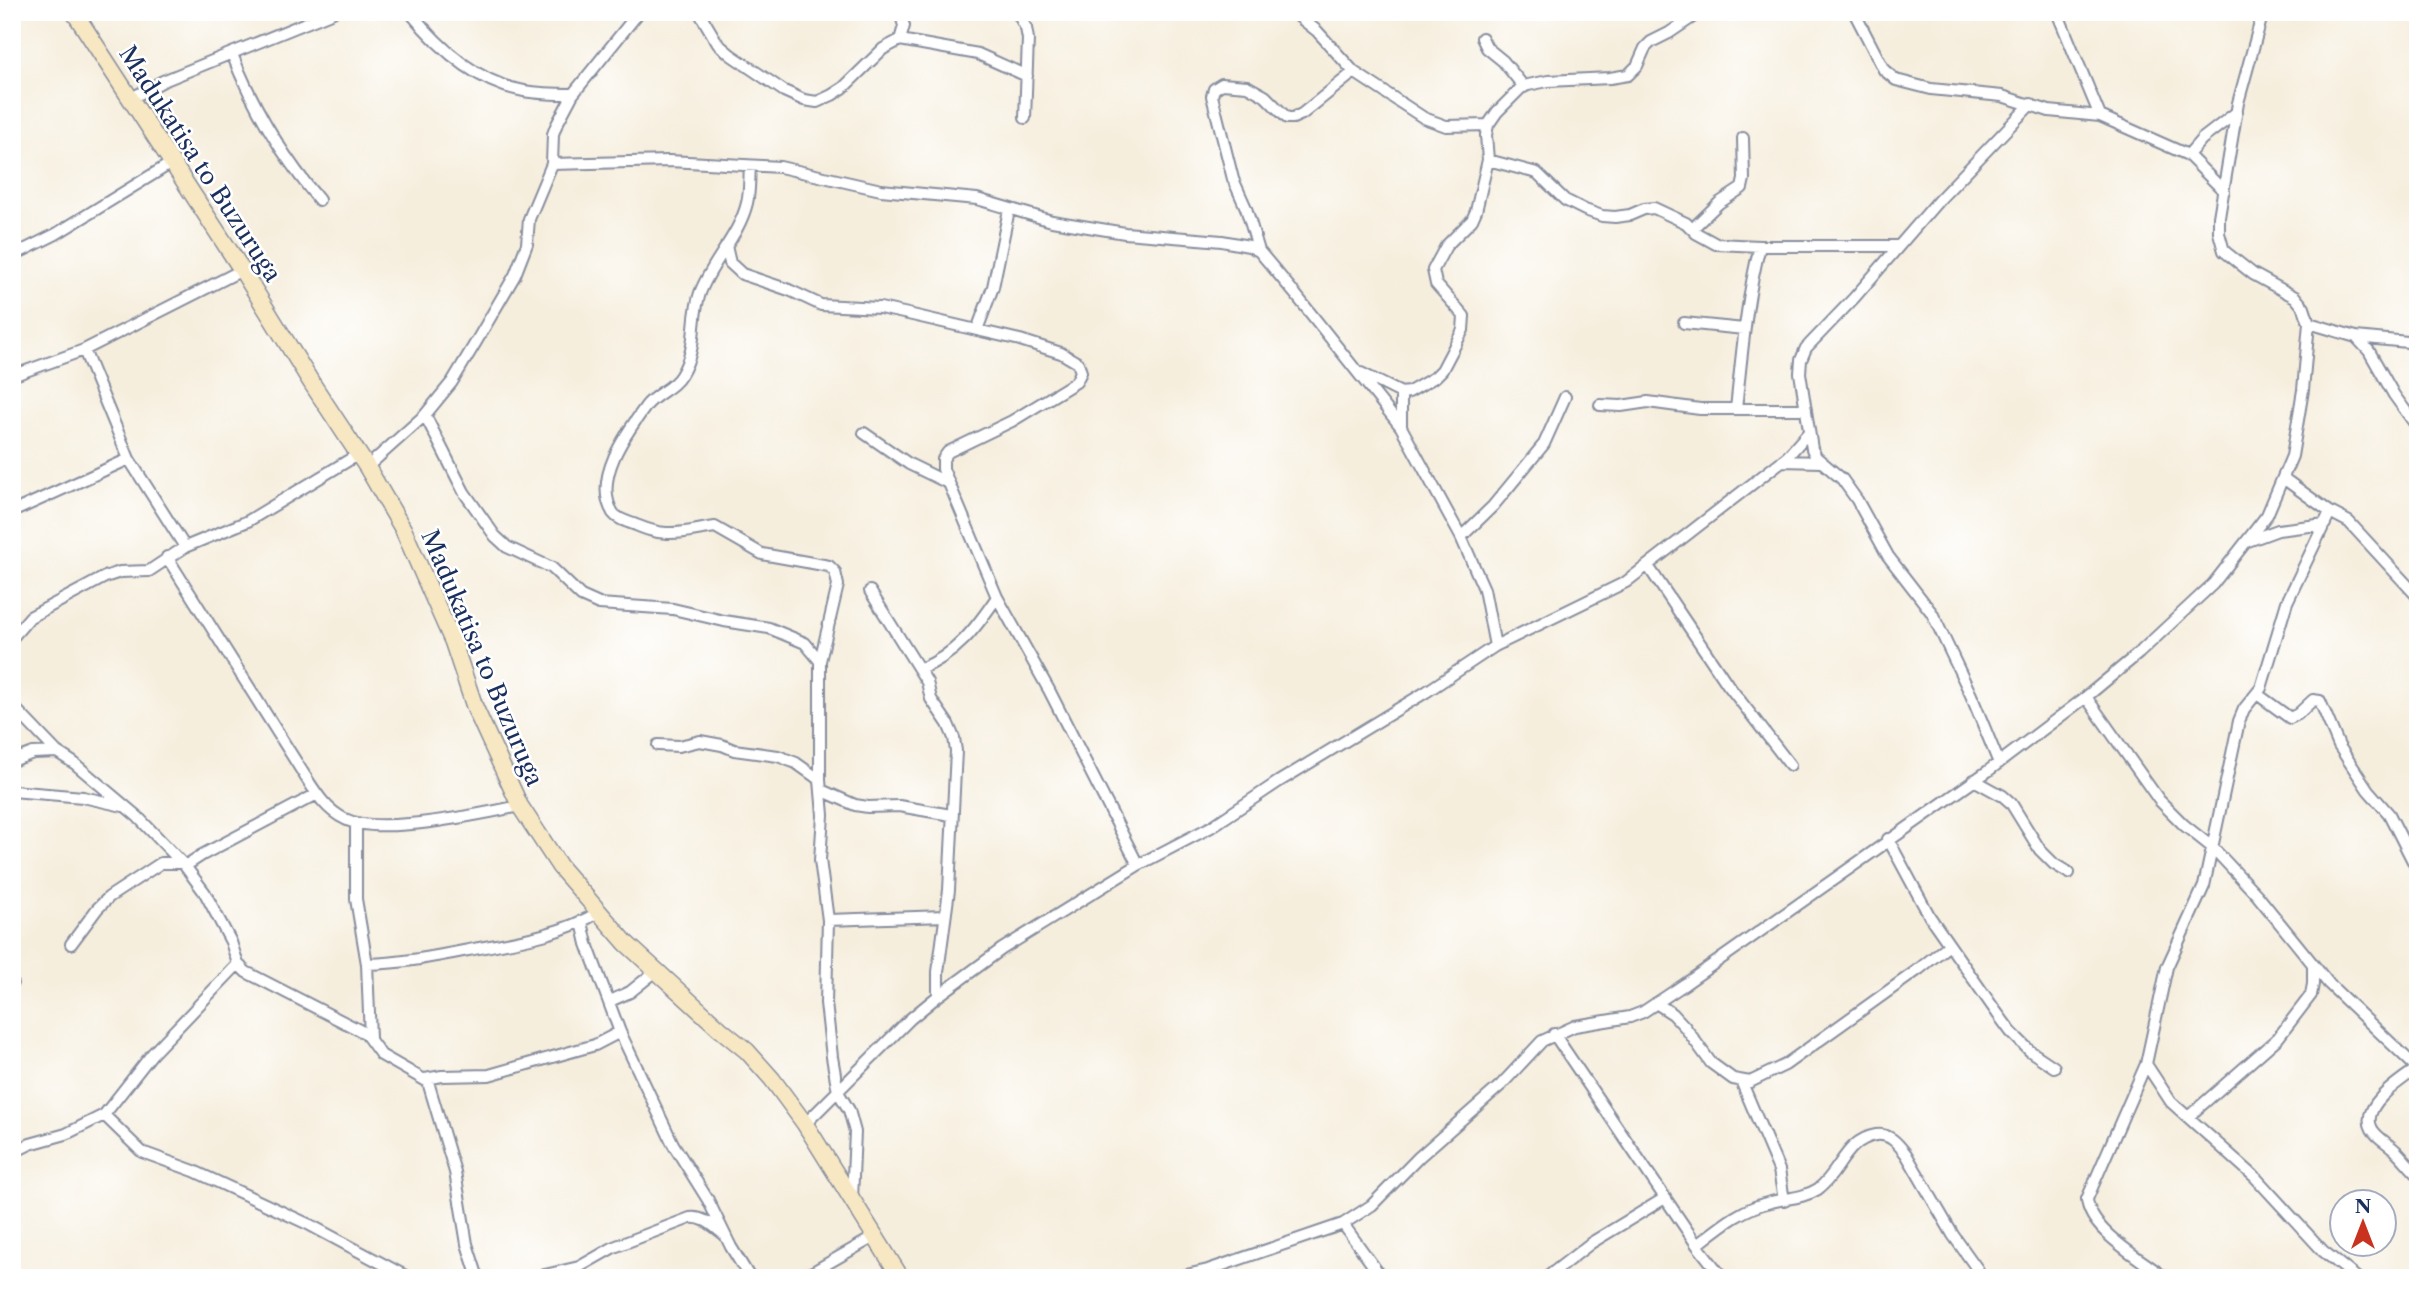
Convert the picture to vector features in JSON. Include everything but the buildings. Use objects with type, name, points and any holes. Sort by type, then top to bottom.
[{"type":"main road","name":"Madukatisa to Buzuruga","points":[[75,12],[242,270],[403,529],[453,642],[475,708],[520,806],[560,867],[599,912],[656,971],[747,1051],[772,1079],[805,1124],[901,1278]]},
{"type":"street","points":[[130,99],[163,81],[333,12]]},
{"type":"street","points":[[410,12],[451,55],[474,71],[523,91],[573,94]]},
{"type":"street","points":[[699,12],[718,44],[730,55],[784,91],[804,100],[817,102],[844,88],[883,49],[900,40],[978,54],[1027,76]]},
{"type":"street","points":[[900,12],[904,26],[900,40]]},
{"type":"street","points":[[1017,12],[1026,28],[1028,39],[1025,118]]},
{"type":"street","points":[[1293,12],[1317,31],[1354,72],[1420,116],[1446,126],[1488,125]]},
{"type":"street","points":[[1358,372],[1401,393],[1409,392],[1435,377],[1455,348],[1463,330],[1464,316],[1436,284],[1433,270],[1446,246],[1472,220],[1476,211],[1488,160],[1488,125],[1503,105],[1524,87],[1548,81],[1628,75],[1637,66],[1645,48],[1651,42],[1700,12]]},
{"type":"street","points":[[1854,12],[1884,70],[1896,80],[1931,89],[2003,96],[2049,111],[2100,116],[2188,155],[2224,191]]},
{"type":"street","points":[[2057,12],[2100,116]]},
{"type":"street","points":[[1173,1278],[1208,1270],[1343,1224],[1372,1205],[1419,1157],[1501,1085],[1535,1046],[1554,1034],[1583,1024],[1630,1017],[1656,1003],[1999,763],[2086,697],[2178,618],[2213,584],[2267,515],[2292,456],[2303,390],[2308,323],[2304,308],[2295,297],[2253,274],[2224,251],[2219,233],[2219,218],[2237,112],[2263,12]]},
{"type":"street","points":[[12,638],[30,617],[105,577],[120,572],[149,570],[185,547],[248,521],[363,461],[425,415],[452,382],[515,275],[527,244],[529,219],[552,164],[553,134],[573,94],[635,15]]},
{"type":"street","points":[[1482,38],[1487,48],[1503,61],[1524,87]]},
{"type":"street","points":[[232,54],[244,83],[294,170],[320,200]]},
{"type":"street","points":[[1354,72],[1303,114],[1293,118],[1284,116],[1265,96],[1247,86],[1222,84],[1214,89],[1212,96],[1233,179],[1246,208],[1259,251],[1401,427],[1461,537],[1484,589],[1495,646]]},
{"type":"street","points":[[1999,763],[1971,695],[1932,613],[1888,556],[1857,500],[1842,479],[1821,462],[1812,449],[1800,373],[1801,360],[1807,348],[2031,104]]},
{"type":"street","points":[[2188,155],[2202,139],[2237,112]]},
{"type":"street","points":[[1692,229],[1719,203],[1742,188],[1743,138]]},
{"type":"street","points":[[1488,160],[1537,173],[1565,200],[1585,210],[1615,217],[1654,208],[1685,223],[1716,243],[1760,246],[1898,246]]},
{"type":"street","points":[[552,164],[669,161],[780,167],[881,190],[977,200],[1052,221],[1125,233],[1222,241],[1249,246],[1259,251]]},
{"type":"street","points":[[13,253],[55,234],[173,162]]},
{"type":"street","points":[[750,166],[746,204],[700,293],[691,357],[676,383],[649,403],[636,420],[611,466],[608,496],[613,512],[619,518],[649,530],[668,533],[692,532],[715,527],[762,554],[829,566],[837,577],[838,585],[820,661],[823,815],[820,876],[828,920],[826,1003],[838,1092],[849,1110],[855,1132],[852,1200]]},
{"type":"street","points":[[977,330],[993,287],[1009,210]]},
{"type":"street","points":[[726,246],[730,263],[742,274],[789,290],[821,305],[880,308],[1020,340],[1078,363],[1081,372],[1076,382],[1012,421],[948,452],[943,459],[943,469],[997,597],[1049,690],[1138,865]]},
{"type":"street","points":[[1736,409],[1750,287],[1760,246]]},
{"type":"street","points":[[12,376],[84,350],[242,270]]},
{"type":"street","points":[[1684,323],[1744,329]]},
{"type":"street","points":[[2308,323],[2356,337],[2418,343]]},
{"type":"street","points":[[2356,337],[2418,428]]},
{"type":"street","points":[[84,350],[130,459],[185,547]]},
{"type":"street","points":[[1401,393],[1401,427]]},
{"type":"street","points":[[1461,537],[1493,506],[1544,444],[1564,397]]},
{"type":"street","points":[[1600,405],[1621,406],[1648,402],[1689,408],[1806,409]]},
{"type":"street","points":[[425,415],[464,492],[495,536],[507,547],[552,568],[581,596],[600,604],[673,609],[769,628],[805,643],[820,661]]},
{"type":"street","points":[[864,433],[909,464],[948,483]]},
{"type":"street","points":[[805,1124],[910,1019],[1021,937],[1138,865],[1211,827],[1495,646],[1626,582],[1783,461],[1808,433]]},
{"type":"street","points":[[12,512],[130,459]]},
{"type":"street","points":[[1783,461],[1821,462]]},
{"type":"street","points":[[2283,478],[2348,522],[2418,597]]},
{"type":"street","points":[[2165,1278],[2118,1245],[2087,1208],[2088,1191],[2146,1064],[2167,967],[2204,886],[2239,721],[2244,709],[2258,694],[2290,594],[2330,512]]},
{"type":"street","points":[[2248,541],[2278,530],[2325,524]]},
{"type":"street","points":[[167,557],[317,794],[334,812],[356,824],[426,823],[520,806]]},
{"type":"street","points":[[1648,566],[1728,685],[1790,765]]},
{"type":"street","points":[[870,591],[920,670],[932,699],[954,738],[956,751],[949,890],[938,972],[938,996]]},
{"type":"street","points":[[920,670],[940,661],[956,649],[997,597]]},
{"type":"street","points":[[2258,694],[2290,718],[2314,700],[2320,701],[2343,752],[2368,790],[2389,814],[2418,871]]},
{"type":"street","points":[[2086,697],[2159,800],[2213,848],[2257,895],[2329,984],[2417,1068],[2375,1103],[2369,1122],[2372,1130],[2418,1175]]},
{"type":"street","points":[[12,705],[57,752],[74,763],[125,807],[161,839],[183,864],[218,917],[231,942],[238,964],[246,972],[370,1038],[381,1055],[425,1079],[430,1086],[456,1172],[467,1244],[478,1278]]},
{"type":"street","points":[[658,745],[679,746],[700,741],[778,757],[796,763],[821,785],[855,805],[898,806],[951,815]]},
{"type":"street","points":[[12,761],[33,753],[57,752]]},
{"type":"street","points":[[1974,780],[2011,803],[2040,850],[2054,864],[2069,873]]},
{"type":"street","points":[[12,791],[83,797],[125,807]]},
{"type":"street","points":[[71,944],[109,897],[161,863],[183,864],[317,794]]},
{"type":"street","points":[[356,824],[356,899],[367,964],[370,1038]]},
{"type":"street","points":[[1888,839],[1930,917],[2011,1032],[2030,1051],[2054,1067]]},
{"type":"street","points":[[367,964],[414,961],[547,934],[582,922],[599,912]]},
{"type":"street","points":[[828,920],[945,916]]},
{"type":"street","points":[[582,922],[587,944],[620,1032],[673,1144],[751,1278]]},
{"type":"street","points":[[1656,1003],[1673,1014],[1712,1063],[1733,1079],[1742,1083],[1750,1082],[1785,1065],[1949,945]]},
{"type":"street","points":[[12,1153],[30,1144],[66,1134],[104,1115],[152,1054],[238,964]]},
{"type":"street","points":[[2188,1117],[2278,1038],[2311,995],[2314,985],[2313,966]]},
{"type":"street","points":[[610,1001],[630,992],[656,971]]},
{"type":"street","points":[[425,1079],[489,1075],[595,1045],[620,1032]]},
{"type":"street","points":[[1554,1034],[1697,1245],[1723,1278]]},
{"type":"street","points":[[2146,1064],[2171,1102],[2255,1177],[2323,1251],[2357,1278]]},
{"type":"street","points":[[1742,1083],[1779,1170],[1784,1200]]},
{"type":"street","points":[[104,1115],[142,1152],[194,1171],[310,1225],[409,1278]]},
{"type":"street","points":[[1697,1245],[1724,1223],[1746,1211],[1818,1189],[1855,1145],[1878,1135],[1888,1136],[1906,1154],[1953,1235],[1978,1270]]},
{"type":"street","points":[[1546,1278],[1591,1243],[1665,1198]]},
{"type":"street","points":[[532,1278],[579,1267],[614,1247],[690,1218],[704,1220],[726,1236]]},
{"type":"street","points":[[1343,1224],[1382,1278]]},
{"type":"street","points":[[802,1278],[874,1237]]}]
